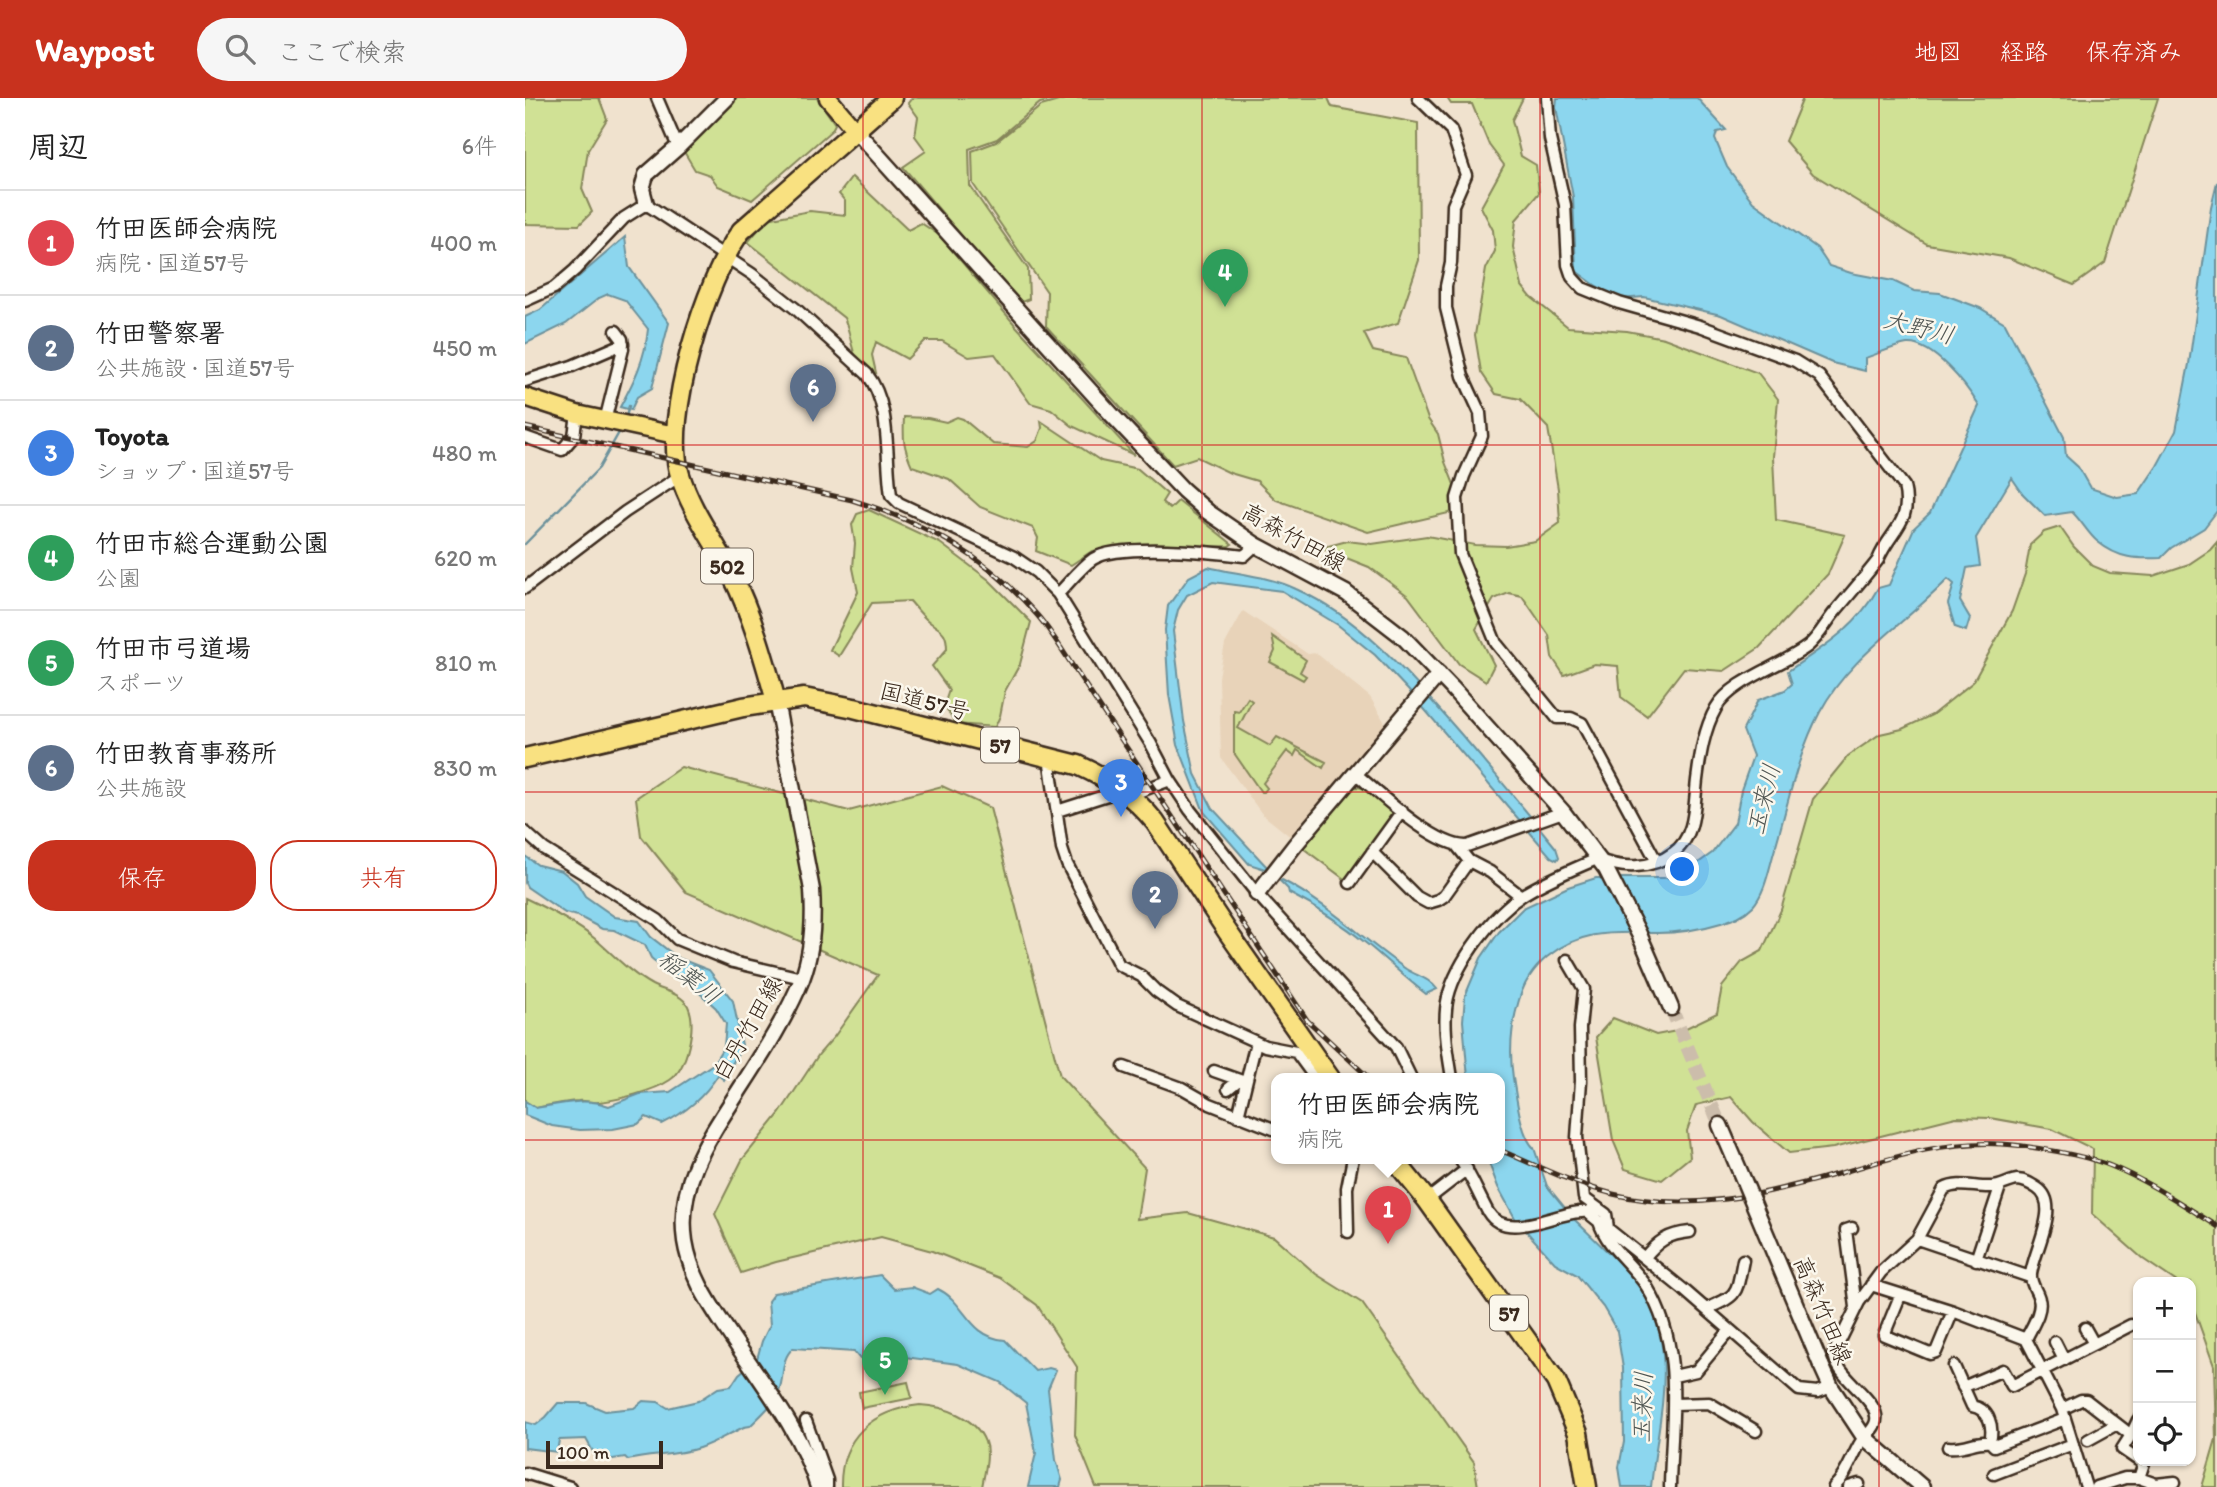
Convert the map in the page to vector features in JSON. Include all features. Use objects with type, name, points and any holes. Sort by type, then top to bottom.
[{"type":"highway","name":"502","points":[[776,701],[751,617],[680,476],[675,435],[689,358],[703,304],[724,257],[741,231],[892,98]]},
{"type":"highway","name":"国道57号","points":[[525,758],[776,701],[804,698],[1049,757],[1096,773],[1126,792],[1143,807],[1326,1073]]},
{"type":"highway","name":"57","points":[[1398,1164],[1427,1200],[1556,1381],[1578,1433],[1587,1487]]},
{"type":"main road","points":[[646,204],[642,189],[646,174],[678,147],[727,98]]},
{"type":"main road","points":[[828,98],[856,131]]},
{"type":"main road","name":"高森竹田線","points":[[856,131],[1160,467],[1208,512],[1256,545],[1346,593],[1403,637],[1439,674],[1602,864],[1646,950],[1671,1008]]},
{"type":"main road","points":[[525,397],[577,414],[675,435]]},
{"type":"main road","points":[[1257,894],[1439,674]]},
{"type":"main road","name":"白丹竹田線","points":[[776,701],[812,890],[813,932],[802,978],[775,1033],[698,1157],[688,1185],[684,1228],[692,1270],[707,1299],[785,1419],[809,1460],[818,1487]]},
{"type":"main road","name":"高森竹田線","points":[[1720,1125],[1831,1387],[1864,1437],[1922,1487]]},
{"type":"street","points":[[657,98],[678,147]]},
{"type":"street","points":[[1418,98],[1451,130],[1466,175],[1453,205],[1451,263],[1445,286],[1446,307],[1464,376],[1480,413],[1482,436],[1457,498],[1459,554],[1496,643],[1557,718],[1571,718],[1582,723],[1657,862]]},
{"type":"street","points":[[1451,1073],[1448,1055],[1448,998],[1463,962],[1478,941],[1496,919],[1521,896],[1602,864],[1631,867],[1657,862],[1674,853],[1687,837],[1694,814],[1697,776],[1708,723],[1718,705],[1734,690],[1809,645],[1878,560],[1884,546],[1906,514],[1908,500],[1904,486],[1819,376],[1795,361],[1700,327],[1619,303],[1582,288],[1571,277],[1565,205],[1550,139],[1547,98]]},
{"type":"street","points":[[525,301],[554,288],[575,270],[624,218],[646,204],[752,274],[796,309],[875,384],[882,412],[891,495],[899,503],[1014,557],[1036,572],[1058,594],[1190,810],[1257,894],[1396,1047],[1409,1073]]},
{"type":"street","points":[[610,421],[623,344],[616,331]]},
{"type":"street","points":[[525,381],[572,366],[623,344]]},
{"type":"street","points":[[525,437],[562,450],[574,436],[577,414]]},
{"type":"street","points":[[525,588],[625,512],[680,476]]},
{"type":"street","points":[[1058,594],[1094,559],[1111,553],[1193,549],[1244,556],[1256,545]]},
{"type":"street","points":[[1049,757],[1062,849],[1067,864],[1119,965],[1141,976],[1177,1006],[1265,1046],[1296,1052],[1311,1073]]},
{"type":"street","points":[[1355,773],[1417,823],[1457,846],[1469,861],[1490,872],[1521,896]]},
{"type":"street","points":[[1057,811],[1170,780]]},
{"type":"street","points":[[1350,883],[1402,811]]},
{"type":"street","points":[[1457,846],[1467,846],[1557,814]]},
{"type":"street","points":[[525,832],[544,849],[657,920],[677,939],[733,962],[802,978]]},
{"type":"street","points":[[1372,852],[1417,897],[1428,902],[1438,901],[1444,896],[1469,861]]},
{"type":"street","points":[[1567,960],[1584,989],[1580,1028],[1581,1081],[1577,1136],[1581,1184],[1584,1198],[1606,1214],[1608,1228]]},
{"type":"street","points":[[1238,1116],[1242,1081],[1256,1042]]},
{"type":"street","points":[[1124,1067],[1182,1088],[1210,1104],[1271,1128]]},
{"type":"street","points":[[1214,1071],[1242,1081]]},
{"type":"street","points":[[1228,1089],[1242,1081]]},
{"type":"street","points":[[1348,1232],[1347,1188],[1352,1164]]},
{"type":"street","points":[[1463,1164],[1494,1219],[1517,1226],[1537,1223],[1575,1210],[1587,1212],[1706,1309],[1799,1390],[1818,1392],[1831,1387]]},
{"type":"street","points":[[1427,1200],[1467,1169]]},
{"type":"street","points":[[1834,1487],[1864,1437],[1875,1426],[1877,1414],[1873,1405],[1839,1370],[1834,1353],[1856,1307],[1871,1285],[1917,1239],[1944,1189],[1952,1185],[2000,1186],[2016,1180],[2027,1182],[2043,1192],[2048,1213],[2030,1277],[2040,1300],[2039,1310],[2026,1339]]},
{"type":"street","points":[[1976,1259],[2000,1186]]},
{"type":"street","points":[[1598,1220],[1603,1236],[1646,1286],[1665,1327],[1674,1376],[1669,1487]]},
{"type":"street","points":[[1851,1228],[1846,1230],[1856,1307]]},
{"type":"street","points":[[1644,1258],[1658,1241],[1677,1233],[1690,1232]]},
{"type":"street","points":[[1917,1239],[2030,1277]]},
{"type":"street","points":[[1706,1309],[1731,1298],[1736,1292],[1743,1260]]},
{"type":"street","points":[[1871,1285],[1954,1311],[2026,1339],[2064,1414],[2086,1487]]},
{"type":"street","points":[[1900,1296],[1884,1335],[1930,1354],[1936,1352],[1954,1311]]},
{"type":"street","points":[[1962,1387],[2003,1370],[2012,1387],[2131,1325]]},
{"type":"street","points":[[2085,1328],[2094,1344]]},
{"type":"street","points":[[1674,1376],[1696,1371],[1730,1330]]},
{"type":"street","points":[[2055,1342],[2064,1360]]},
{"type":"street","points":[[1954,1366],[1972,1406],[1981,1408],[1987,1415],[1993,1430],[1990,1441]]},
{"type":"street","points":[[1990,1441],[1994,1446],[2064,1414],[2081,1400],[2131,1434]]},
{"type":"street","points":[[1674,1404],[1709,1403],[1756,1431]]},
{"type":"street","points":[[806,1422],[827,1480],[827,1487]]},
{"type":"street","points":[[2088,1440],[2117,1424]]},
{"type":"street","points":[[2133,1430],[2122,1449],[2133,1456]]},
{"type":"street","points":[[1948,1447],[1962,1448],[1990,1441]]},
{"type":"street","points":[[1994,1474],[2073,1444]]},
{"type":"street","points":[[2139,1478],[2143,1466]]},
{"type":"street","points":[[525,1473],[570,1487]]},
{"type":"street","points":[[2096,1487],[2125,1478],[2139,1478],[2157,1484],[2175,1482]]},
{"type":"shaded area","points":[[1243,611],[1308,654],[1316,653],[1370,697],[1388,728],[1349,768],[1292,838],[1262,814],[1221,758],[1219,677],[1225,644]]},
{"type":"green space","points":[[525,98],[599,98],[607,119],[588,150],[582,189],[592,212],[579,225],[525,224]]},
{"type":"green space","points":[[731,98],[817,98],[835,124],[832,130],[752,200],[718,186],[710,175],[695,170],[683,150]]},
{"type":"green space","points":[[912,98],[1060,98],[1040,103],[997,139],[969,149],[970,186],[1028,269],[1029,299],[1019,303],[903,167],[926,151],[915,136],[918,117],[908,103]]},
{"type":"green space","points":[[1069,98],[1328,98],[1332,107],[1418,123],[1419,260],[1398,323],[1364,333],[1373,351],[1406,358],[1428,419],[1438,434],[1455,487],[1453,512],[1368,532],[1276,500],[1257,481],[1230,473],[1197,457],[1173,465],[1046,326],[1047,292],[973,184],[972,151],[996,142],[1041,106]]},
{"type":"green space","points":[[1447,98],[1523,98],[1512,120],[1521,156],[1536,165],[1539,193],[1516,220],[1513,247],[1522,286],[1531,297],[1568,327],[1627,331],[1664,338],[1758,373],[1778,399],[1773,457],[1776,520],[1845,535],[1828,574],[1759,648],[1724,671],[1684,668],[1647,716],[1621,697],[1618,666],[1594,664],[1564,675],[1552,657],[1549,635],[1522,596],[1509,593],[1494,599],[1476,629],[1494,665],[1486,681],[1459,664],[1408,596],[1369,567],[1321,548],[1347,541],[1372,544],[1427,536],[1475,545],[1506,546],[1535,541],[1560,523],[1558,489],[1548,428],[1520,399],[1496,394],[1481,372],[1475,335],[1486,269],[1495,251],[1493,230],[1481,207],[1504,165],[1489,145],[1472,104],[1451,104]]},
{"type":"green space","points":[[1803,98],[2158,98],[2105,263],[2074,285],[2009,258],[1927,244],[1813,174],[1785,141]]},
{"type":"green space","points":[[852,177],[908,230],[921,223],[939,235],[1016,326],[1134,455],[1072,426],[1051,409],[1030,403],[995,354],[969,357],[942,341],[925,341],[907,359],[876,342],[872,355],[876,373],[861,364],[853,350],[844,318],[748,242],[767,219],[810,211],[845,215],[845,201],[839,194]]},
{"type":"green space","points":[[904,417],[946,422],[957,417],[993,444],[1028,447],[1037,441],[1042,428],[1041,421],[1101,461],[1138,469],[1167,494],[1162,502],[1170,509],[1178,501],[1232,544],[1092,551],[1071,565],[1036,551],[1038,538],[1033,528],[980,507],[949,479],[912,466],[904,442]]},
{"type":"green space","points":[[869,510],[940,543],[989,580],[1031,622],[1020,664],[1005,691],[995,727],[956,724],[946,708],[949,690],[932,666],[947,649],[946,637],[910,601],[872,603],[839,656],[830,650],[858,592],[853,568],[855,543],[852,525],[857,514]]},
{"type":"green space","points":[[2060,527],[2074,547],[2093,566],[2110,573],[2153,576],[2189,564],[2217,542],[2217,1487],[2202,1487],[2216,1439],[2214,1366],[2196,1315],[2196,1277],[2170,1277],[2143,1259],[2092,1214],[2093,1149],[2052,1129],[1990,1118],[1956,1117],[1833,1148],[1789,1153],[1753,1122],[1731,1097],[1696,1105],[1687,1131],[1690,1157],[1662,1180],[1625,1169],[1613,1140],[1596,1037],[1613,1018],[1656,1035],[1682,1030],[1717,1013],[1722,987],[1742,962],[1762,951],[1781,910],[1813,799],[1848,756],[1880,734],[1902,729],[1932,715],[1973,682],[2012,611],[2025,574],[2030,545],[2044,532]]},
{"type":"green space","points":[[1272,636],[1306,660],[1300,672],[1306,676],[1303,680],[1270,662],[1275,651]]},
{"type":"green space","points":[[1248,698],[1252,701],[1238,728],[1270,746],[1277,737],[1326,762],[1323,768],[1297,750],[1294,756],[1287,751],[1263,783],[1267,788],[1261,792],[1234,753],[1234,711],[1239,712]]},
{"type":"green space","points":[[681,767],[849,811],[942,786],[990,808],[1060,1076],[1145,1168],[1137,1219],[1188,1213],[1274,1237],[1316,1274],[1362,1303],[1474,1462],[1478,1487],[1096,1487],[1075,1435],[1077,1367],[1037,1305],[1000,1278],[932,1251],[881,1237],[741,1273],[715,1214],[742,1160],[780,1113],[819,1054],[878,975],[686,892],[641,836],[636,798]]},
{"type":"green space","points":[[1364,788],[1395,811],[1395,815],[1347,881],[1303,848],[1350,789]]},
{"type":"green space","points":[[525,898],[578,927],[636,975],[677,995],[685,1002],[691,1014],[689,1046],[681,1066],[670,1080],[646,1091],[607,1101],[573,1101],[536,1108],[525,1101]]},
{"type":"green space","points":[[908,1382],[912,1398],[862,1408],[859,1392]]},
{"type":"green space","points":[[920,1405],[958,1414],[981,1433],[987,1452],[982,1487],[841,1487],[846,1454],[863,1429],[888,1413]]},
{"type":"water","points":[[1557,98],[1697,98],[1726,130],[1717,132],[1715,139],[1727,167],[1753,202],[1817,248],[1829,266],[1893,281],[1914,291],[1940,293],[1980,308],[2005,323],[2064,437],[2066,456],[2078,467],[2090,488],[2117,497],[2138,494],[2176,431],[2217,182],[2217,511],[2204,528],[2171,548],[2161,558],[2128,557],[2113,552],[2098,542],[2072,512],[2045,516],[2023,494],[2012,478],[1976,538],[1980,566],[1967,568],[1960,601],[1970,618],[1966,631],[1955,627],[1948,604],[1954,584],[1948,579],[1862,657],[1832,692],[1812,728],[1799,763],[1766,880],[1753,906],[1734,918],[1698,929],[1666,933],[1600,934],[1574,941],[1547,957],[1524,987],[1514,1019],[1511,1058],[1522,1126],[1534,1148],[1547,1186],[1574,1219],[1629,1271],[1651,1308],[1660,1333],[1664,1383],[1651,1487],[1622,1487],[1619,1467],[1624,1442],[1623,1368],[1617,1331],[1603,1307],[1577,1275],[1555,1263],[1516,1220],[1489,1164],[1505,1164],[1505,1073],[1468,1073],[1463,1021],[1465,996],[1481,958],[1499,932],[1523,908],[1568,887],[1596,878],[1670,878],[1684,873],[1712,853],[1735,823],[1741,790],[1753,756],[1743,730],[1758,700],[1785,690],[1792,684],[1788,671],[1850,625],[1878,588],[1889,585],[1914,528],[1930,513],[1979,406],[1938,357],[1917,345],[1902,345],[1865,358],[1865,371],[1832,363],[1721,315],[1644,297],[1620,299],[1595,285],[1576,271],[1573,197],[1556,107]]},
{"type":"water","points":[[625,237],[629,267],[669,323],[652,388],[637,397],[631,410],[620,407],[642,360],[648,329],[625,300],[608,294],[566,324],[525,344],[525,317],[540,310]]},
{"type":"water","points":[[1208,567],[1264,578],[1296,589],[1341,615],[1361,631],[1418,686],[1479,755],[1556,848],[1559,857],[1557,860],[1551,857],[1408,690],[1375,655],[1338,625],[1282,591],[1213,582],[1187,595],[1178,610],[1173,631],[1184,721],[1195,774],[1213,809],[1267,867],[1265,869],[1249,864],[1204,812],[1178,745],[1169,695],[1165,630],[1168,606],[1189,577]]},
{"type":"water","name":"稲葉川","points":[[525,856],[538,865],[562,871],[577,883],[585,896],[615,917],[639,921],[651,937],[678,958],[709,970],[733,1001],[742,1045],[724,1080],[718,1075],[700,1097],[670,1120],[662,1124],[646,1117],[638,1124],[613,1129],[580,1130],[552,1126],[525,1115],[525,1101],[536,1108],[582,1102],[609,1106],[640,1094],[670,1092],[713,1064],[724,1046],[726,1024],[716,1008],[682,977],[666,971],[651,958],[645,945],[614,930],[602,929],[578,916],[565,913],[527,887]]},
{"type":"water","points":[[1280,881],[1315,900],[1390,958],[1437,989],[1426,994],[1348,930],[1289,893]]},
{"type":"water","points":[[880,1275],[894,1289],[912,1287],[930,1294],[938,1289],[955,1302],[975,1326],[993,1337],[1005,1340],[1035,1371],[1049,1368],[1056,1370],[1048,1389],[1056,1460],[1062,1480],[1060,1487],[1028,1487],[1036,1453],[1026,1403],[1000,1382],[958,1364],[897,1356],[891,1363],[860,1359],[854,1352],[793,1348],[784,1363],[781,1385],[774,1401],[750,1426],[690,1451],[628,1460],[625,1457],[607,1460],[604,1455],[596,1457],[586,1439],[559,1440],[557,1452],[525,1448],[525,1422],[536,1425],[558,1403],[586,1403],[605,1411],[634,1408],[643,1401],[658,1402],[668,1408],[698,1401],[718,1388],[731,1386],[739,1374],[757,1359],[770,1325],[768,1301],[774,1293]]},
{"type":"waterway","points":[[625,420],[629,406]]},
{"type":"waterway","points":[[525,544],[599,468],[621,429]]},
{"type":"tunnel","points":[[1671,1008],[1720,1125]]},
{"type":"railway","points":[[525,427],[852,500],[930,531],[997,575],[1047,628],[1307,1020],[1364,1073]]},
{"type":"railway","points":[[1505,1152],[1613,1194],[1670,1202],[1698,1202],[1782,1189],[1898,1156],[1939,1148],[1981,1143],[2014,1145],[2073,1155],[2111,1166],[2152,1186],[2217,1226]]},
{"type":"place","name":"竹田市総合運動公園","points":[[1225,307]]},
{"type":"place","name":"竹田教育事務所","points":[[813,422]]},
{"type":"place","name":"Toyota","points":[[1121,817]]},
{"type":"place","name":"竹田警察署","points":[[1155,929]]},
{"type":"place","name":"竹田医師会病院","points":[[1388,1244]]},
{"type":"place","name":"竹田市弓道場","points":[[885,1395]]},
{"type":"water label","name":"大野川","points":[[1919,327]]},
{"type":"water label","name":"玉来川","points":[[1763,799]]},
{"type":"water label","name":"玉来川","points":[[1642,1407]]}]
